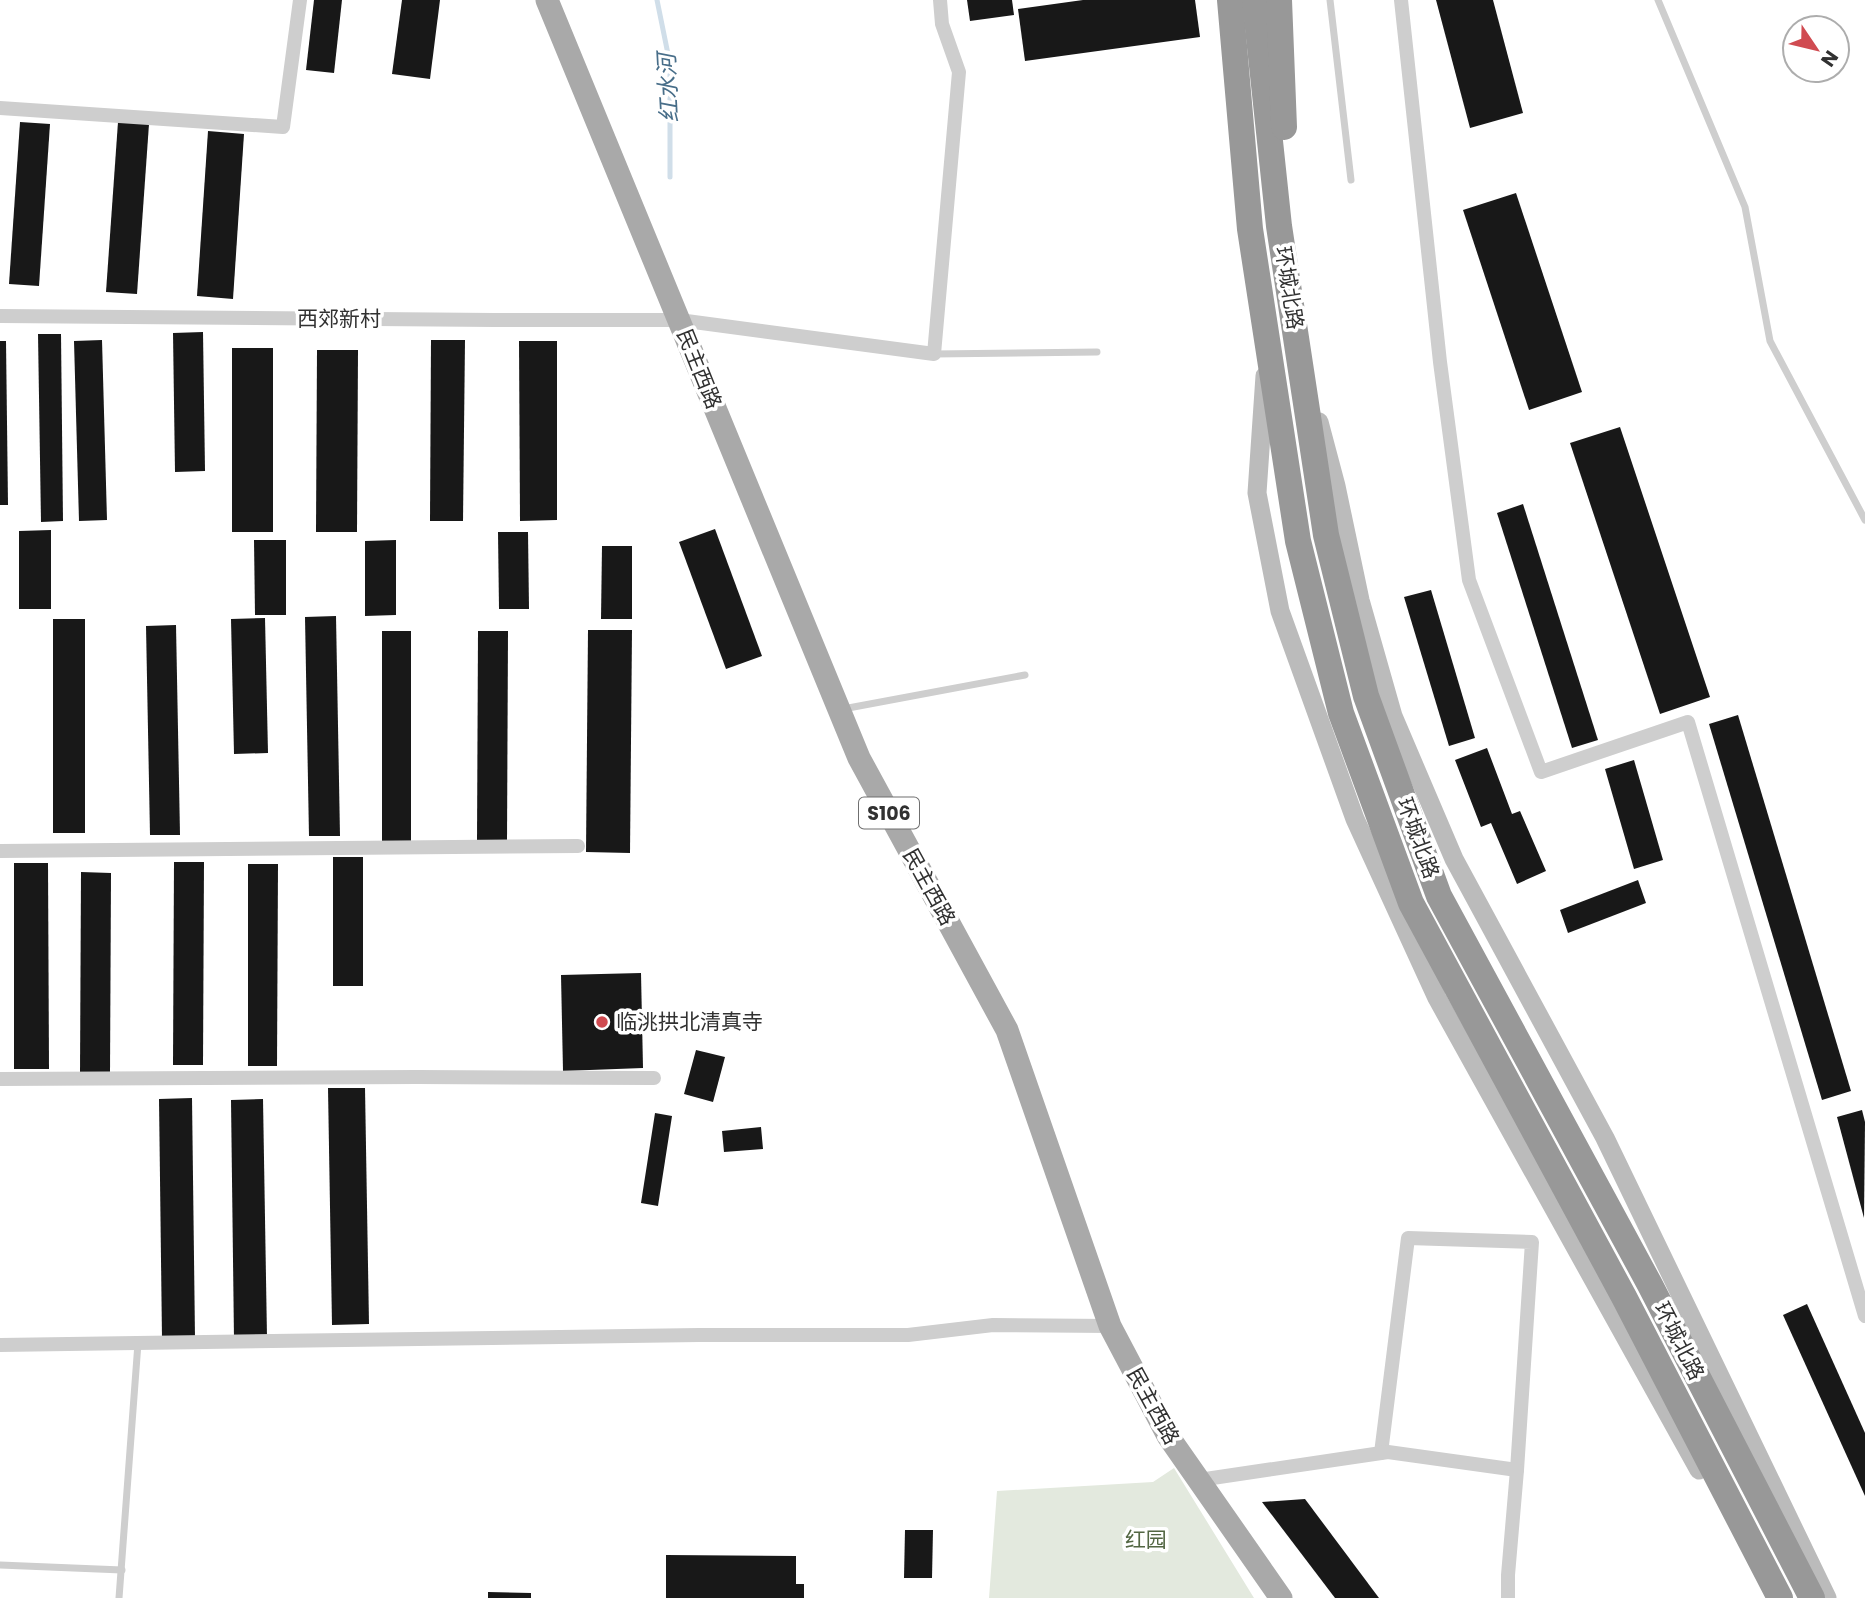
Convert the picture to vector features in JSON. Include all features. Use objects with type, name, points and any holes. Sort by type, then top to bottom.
[{"type":"highway","points":[[1216,0],[1239,235],[1261,296]]},
{"type":"highway","name":"环城北路","points":[[1230,0],[1250,229],[1298,541],[1345,725],[1410,903],[1624,1297],[1780,1598]]},
{"type":"highway","name":"环城北路","points":[[1255,0],[1279,226],[1326,535],[1366,696],[1439,895],[1649,1283],[1812,1598]]},
{"type":"highway","points":[[1279,0],[1284,115],[1279,226]]},
{"type":"main road","name":"民主西路","points":[[547,0],[859,758],[1007,1030],[1110,1326],[1168,1436],[1281,1598]]},
{"type":"main road","points":[[1295,329],[1336,486],[1360,600],[1393,716],[1454,859],[1605,1138],[1827,1598]]},
{"type":"main road","points":[[1267,337],[1257,493],[1280,611],[1355,818],[1437,998],[1672,1419],[1768,1598]]},
{"type":"street","points":[[0,108],[283,127],[300,0]]},
{"type":"street","points":[[934,354],[958,72],[942,24],[940,0]]},
{"type":"street","points":[[1402,0],[1440,362],[1469,580],[1541,772],[1688,722],[1865,1316]]},
{"type":"street","name":"西郊新村","points":[[0,316],[679,320],[934,354]]},
{"type":"street","points":[[0,851],[578,846]]},
{"type":"street","points":[[0,1079],[654,1078]]},
{"type":"street","points":[[1381,1453],[1408,1238],[1532,1242],[1508,1598]]},
{"type":"street","points":[[0,1345],[699,1335],[908,1335],[993,1325],[1110,1326]]},
{"type":"street","points":[[1199,1480],[1388,1452],[1517,1470]]},
{"type":"lane","points":[[1330,0],[1351,180]]},
{"type":"lane","points":[[1658,0],[1745,207],[1770,341],[1865,520]]},
{"type":"lane","points":[[934,354],[1097,352]]},
{"type":"lane","points":[[839,710],[1026,675]]},
{"type":"lane","points":[[119,1598],[138,1343]]},
{"type":"lane","points":[[0,1564],[122,1570]]},
{"type":"green space","name":"红园","points":[[1174,1468],[1254,1598],[989,1598],[997,1491],[1153,1482]]},
{"type":"building","points":[[314,0],[342,0],[334,73],[306,70]]},
{"type":"building","points":[[402,0],[440,0],[430,79],[392,74]]},
{"type":"building","points":[[967,0],[1012,0],[1014,15],[970,21]]},
{"type":"building","points":[[1083,0],[1195,0],[1200,37],[1025,61],[1018,9]]},
{"type":"building","points":[[1436,0],[1493,0],[1523,113],[1470,128]]},
{"type":"building","points":[[20,122],[50,124],[39,286],[9,284]]},
{"type":"building","points":[[118,122],[149,124],[137,294],[106,292]]},
{"type":"building","points":[[208,131],[244,134],[233,299],[197,296]]},
{"type":"building","points":[[1516,193],[1582,392],[1529,410],[1463,210]]},
{"type":"building","points":[[203,332],[205,471],[175,472],[173,333]]},
{"type":"building","points":[[38,334],[61,334],[63,521],[41,522]]},
{"type":"building","points":[[102,340],[107,520],[79,521],[74,341]]},
{"type":"building","points":[[431,340],[465,340],[463,521],[430,521]]},
{"type":"building","points":[[0,341],[6,341],[8,505],[0,505]]},
{"type":"building","points":[[519,341],[557,341],[557,520],[520,521]]},
{"type":"building","points":[[232,348],[273,348],[273,532],[232,532]]},
{"type":"building","points":[[317,350],[358,350],[357,532],[316,532]]},
{"type":"building","points":[[1620,427],[1710,697],[1660,714],[1570,443]]},
{"type":"building","points":[[1523,504],[1598,740],[1572,748],[1497,513]]},
{"type":"building","points":[[715,529],[762,656],[726,669],[679,542]]},
{"type":"building","points":[[51,530],[51,609],[19,609],[19,531]]},
{"type":"building","points":[[498,532],[528,532],[529,609],[499,609]]},
{"type":"building","points":[[254,540],[286,540],[286,615],[255,615]]},
{"type":"building","points":[[396,540],[396,615],[365,616],[365,541]]},
{"type":"building","points":[[602,546],[632,546],[632,619],[601,619]]},
{"type":"building","points":[[1431,590],[1475,738],[1449,746],[1404,597]]},
{"type":"building","points":[[336,616],[340,836],[309,836],[305,617]]},
{"type":"building","points":[[265,618],[268,753],[234,754],[231,619]]},
{"type":"building","points":[[53,619],[85,619],[85,833],[53,833]]},
{"type":"building","points":[[176,625],[180,835],[150,835],[146,626]]},
{"type":"building","points":[[588,630],[632,630],[630,853],[586,852]]},
{"type":"building","points":[[382,631],[411,631],[411,844],[382,844]]},
{"type":"building","points":[[478,631],[508,631],[507,843],[477,843]]},
{"type":"building","points":[[1738,715],[1851,1091],[1822,1100],[1709,724]]},
{"type":"building","points":[[1487,748],[1512,814],[1520,811],[1546,871],[1517,884],[1491,823],[1481,827],[1455,760]]},
{"type":"building","points":[[1634,760],[1663,860],[1634,869],[1605,769]]},
{"type":"building","points":[[333,857],[363,857],[363,986],[333,986]]},
{"type":"building","points":[[174,862],[204,862],[203,1065],[173,1065]]},
{"type":"building","points":[[14,863],[48,863],[49,1069],[14,1069]]},
{"type":"building","points":[[248,864],[278,864],[277,1066],[248,1066]]},
{"type":"building","points":[[81,872],[111,873],[110,1075],[80,1075]]},
{"type":"building","points":[[1638,880],[1646,903],[1568,933],[1560,910]]},
{"type":"building","name":"临洮拱北清真寺","points":[[641,973],[643,1068],[563,1071],[561,975]]},
{"type":"building","points":[[696,1050],[725,1057],[713,1102],[684,1094]]},
{"type":"building","points":[[328,1088],[365,1088],[369,1324],[332,1325]]},
{"type":"building","points":[[192,1098],[195,1338],[162,1338],[159,1099]]},
{"type":"building","points":[[263,1099],[267,1338],[234,1339],[231,1100]]},
{"type":"building","points":[[1862,1110],[1865,1122],[1864,1218],[1837,1117]]},
{"type":"building","points":[[655,1113],[672,1116],[658,1206],[641,1203]]},
{"type":"building","points":[[761,1127],[763,1149],[724,1152],[722,1131]]},
{"type":"building","points":[[1807,1304],[1865,1433],[1865,1496],[1783,1315]]},
{"type":"building","points":[[1305,1499],[1379,1598],[1335,1598],[1262,1502]]},
{"type":"building","points":[[905,1530],[933,1530],[932,1578],[904,1578]]},
{"type":"building","points":[[666,1555],[796,1556],[796,1584],[804,1584],[804,1598],[666,1598]]},
{"type":"building","points":[[488,1592],[531,1593],[531,1598],[488,1598]]},
{"type":"waterway","name":"红水河","points":[[657,0],[670,64],[670,177]]},
{"type":"place","name":"临洮拱北清真寺","points":[[602,1022]]}]
